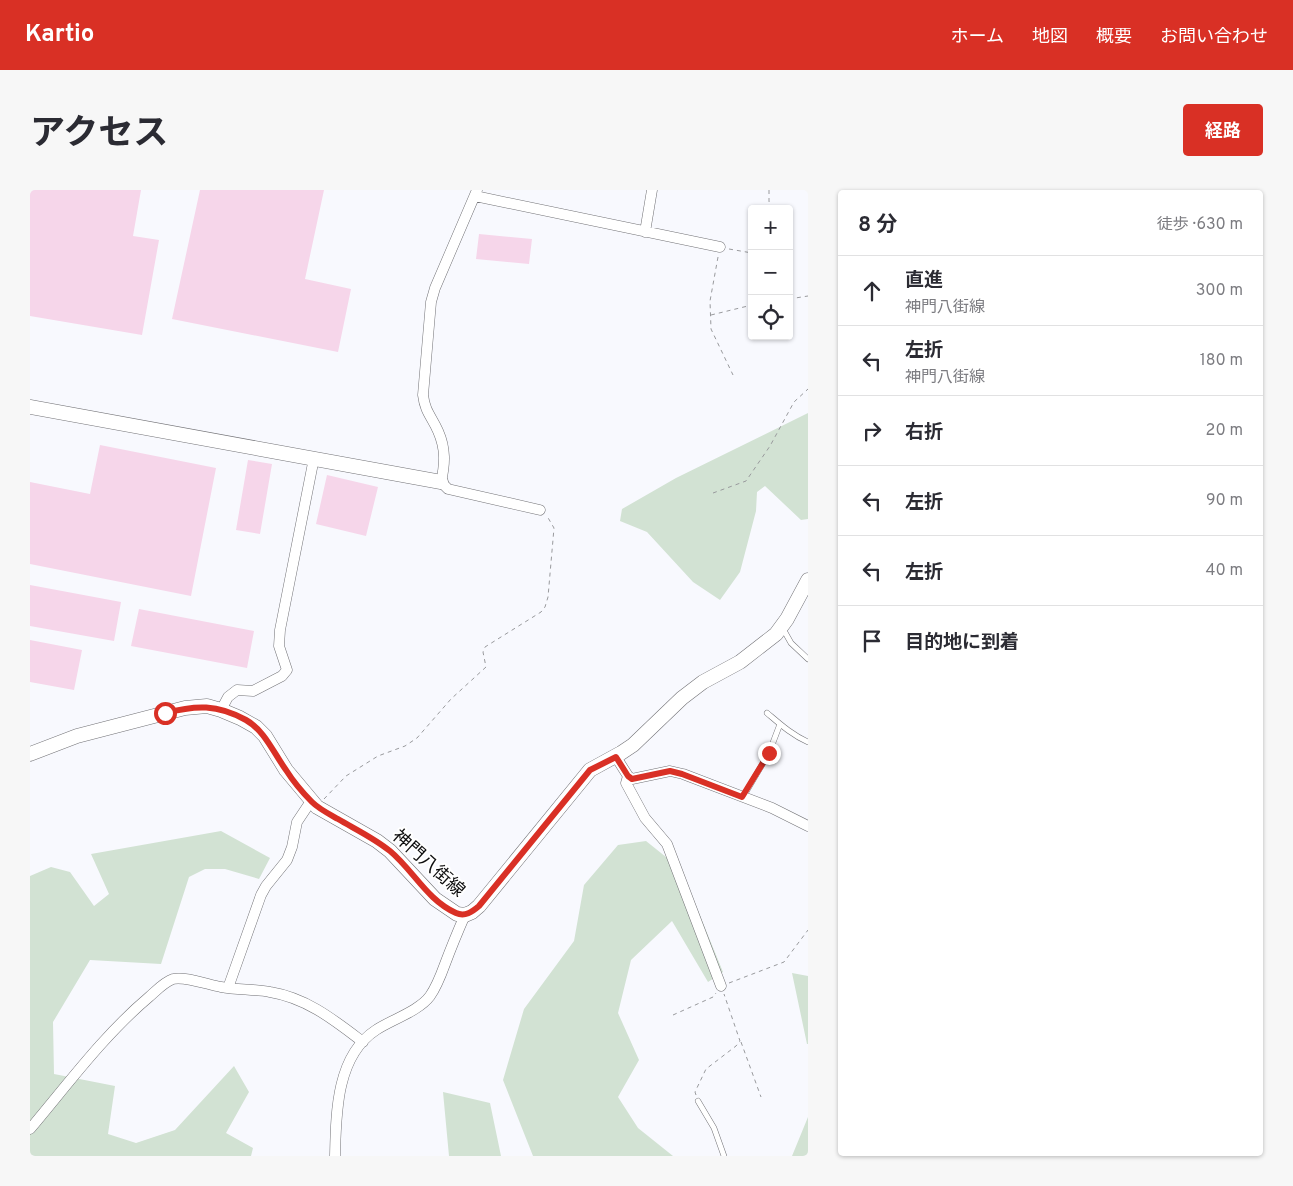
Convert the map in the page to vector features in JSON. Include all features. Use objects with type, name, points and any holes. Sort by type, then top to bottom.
[{"type":"main road","points":[[30,407],[441,482]]},
{"type":"main road","name":"神門八街線","points":[[30,754],[71,738],[186,708],[207,706],[221,710],[256,727],[265,736],[286,770],[314,804],[377,841],[402,862],[435,899],[456,914],[465,915],[479,906],[590,770],[616,757],[633,745],[682,698],[703,682],[740,662],[776,634],[787,619],[808,580]]},
{"type":"street","points":[[645,232],[652,190]]},
{"type":"street","points":[[540,510],[448,489],[441,482],[445,461],[444,448],[438,431],[424,406],[423,395],[430,302],[476,193],[645,232],[720,247]]},
{"type":"street","points":[[221,710],[228,697],[237,690],[253,691],[282,676],[287,670],[279,646],[280,630],[314,458]]},
{"type":"street","points":[[616,757],[632,779],[670,771],[682,774],[772,808],[808,826]]},
{"type":"street","points":[[628,776],[626,783],[645,818],[667,844],[721,986]]},
{"type":"street","points":[[228,988],[261,895],[287,860],[292,847],[297,822],[314,804]]},
{"type":"street","points":[[335,1156],[336,1127],[342,1084],[350,1060],[363,1042],[375,1030],[430,997],[465,915]]},
{"type":"street","points":[[30,1129],[92,1054],[125,1019],[164,984],[173,979],[181,978],[228,988],[270,992],[292,997],[328,1016],[363,1042]]},
{"type":"lane","points":[[781,627],[791,643],[808,659]]},
{"type":"lane","points":[[768,712],[780,724],[808,742]]},
{"type":"lane","points":[[742,797],[769,753],[780,724]]},
{"type":"lane","points":[[698,1101],[714,1128],[724,1156]]},
{"type":"path","points":[[770,190],[770,205]]},
{"type":"path","points":[[733,375],[711,329],[710,301],[720,247],[748,252]]},
{"type":"path","points":[[793,298],[808,296]]},
{"type":"path","points":[[710,315],[748,306]]},
{"type":"path","points":[[713,493],[746,481],[770,446],[794,402],[808,388]]},
{"type":"path","points":[[314,804],[346,776],[378,756],[405,746],[417,738],[451,699],[486,667],[483,652],[486,647],[545,607],[548,598],[554,528],[547,516],[540,510]]},
{"type":"path","points":[[673,1016],[713,997],[721,986],[784,962],[808,930]]},
{"type":"path","points":[[721,986],[761,1097]]},
{"type":"path","points":[[698,1101],[695,1092],[706,1070],[740,1041]]},
{"type":"green space","points":[[808,413],[808,519],[801,520],[765,486],[757,492],[756,511],[740,572],[720,600],[693,582],[647,532],[620,521],[622,509],[676,478]]},
{"type":"green space","points":[[221,831],[270,858],[259,879],[225,869],[205,869],[189,877],[161,964],[90,960],[53,1022],[54,1074],[115,1086],[108,1134],[136,1143],[175,1130],[234,1066],[249,1092],[226,1133],[253,1148],[251,1156],[30,1156],[30,876],[51,867],[70,872],[94,906],[109,894],[91,854]]},
{"type":"green space","points":[[646,841],[681,869],[723,972],[708,982],[672,921],[631,960],[618,1013],[639,1060],[618,1097],[638,1128],[673,1156],[533,1156],[503,1080],[524,1009],[574,941],[584,885],[618,845]]},
{"type":"green space","points":[[792,973],[808,976],[808,1044],[807,1044]]},
{"type":"green space","points":[[443,1092],[490,1103],[501,1156],[449,1156]]},
{"type":"green space","points":[[808,1117],[808,1156],[792,1156]]},
{"type":"building","points":[[30,190],[141,190],[133,236],[159,240],[142,335],[30,316]]},
{"type":"building","points":[[200,190],[324,190],[305,279],[351,289],[338,352],[172,319]]},
{"type":"building","points":[[479,234],[532,239],[529,264],[476,259]]},
{"type":"building","points":[[100,445],[216,468],[191,596],[30,564],[30,482],[90,494]]},
{"type":"building","points":[[248,460],[272,464],[260,534],[236,530]]},
{"type":"building","points":[[327,475],[378,487],[366,536],[316,524]]},
{"type":"building","points":[[30,585],[121,602],[114,641],[30,626]]},
{"type":"building","points":[[139,609],[254,631],[247,668],[131,646]]},
{"type":"building","points":[[30,640],[82,650],[74,690],[30,682]]},
{"type":"route","points":[[165,713],[207,706],[240,718],[256,727],[265,736],[286,770],[317,807],[377,841],[402,862],[435,899],[456,914],[465,915],[479,906],[590,770],[616,757],[632,779],[670,771],[742,797],[769,753]]}]
